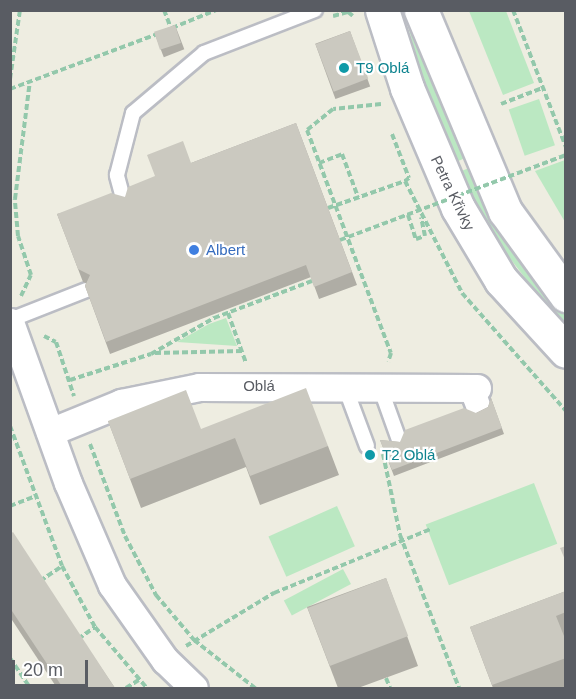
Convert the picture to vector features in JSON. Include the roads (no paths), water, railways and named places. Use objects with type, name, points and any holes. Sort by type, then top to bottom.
[{"type":"street","points":[[421,10],[505,211],[566,295]]},
{"type":"street","name":"Petra Křivky","points":[[369,15],[403,78],[458,208],[501,280],[566,351]]},
{"type":"street","points":[[16,318],[50,432],[112,585],[165,660],[194,688]]},
{"type":"street","name":"Oblá","points":[[50,432],[145,396],[199,387],[380,387],[476,399]]},
{"type":"lane","points":[[124,202],[117,175],[133,113],[204,53],[318,16]]},
{"type":"lane","points":[[16,318],[86,290]]},
{"type":"lane","points":[[345,387],[367,446]]},
{"type":"lane","points":[[380,387],[399,440]]},
{"type":"place","name":"T9 Oblá","points":[[344,68]]},
{"type":"place","name":"Albert","points":[[194,250]]},
{"type":"place","name":"T2 Oblá","points":[[370,455]]}]
